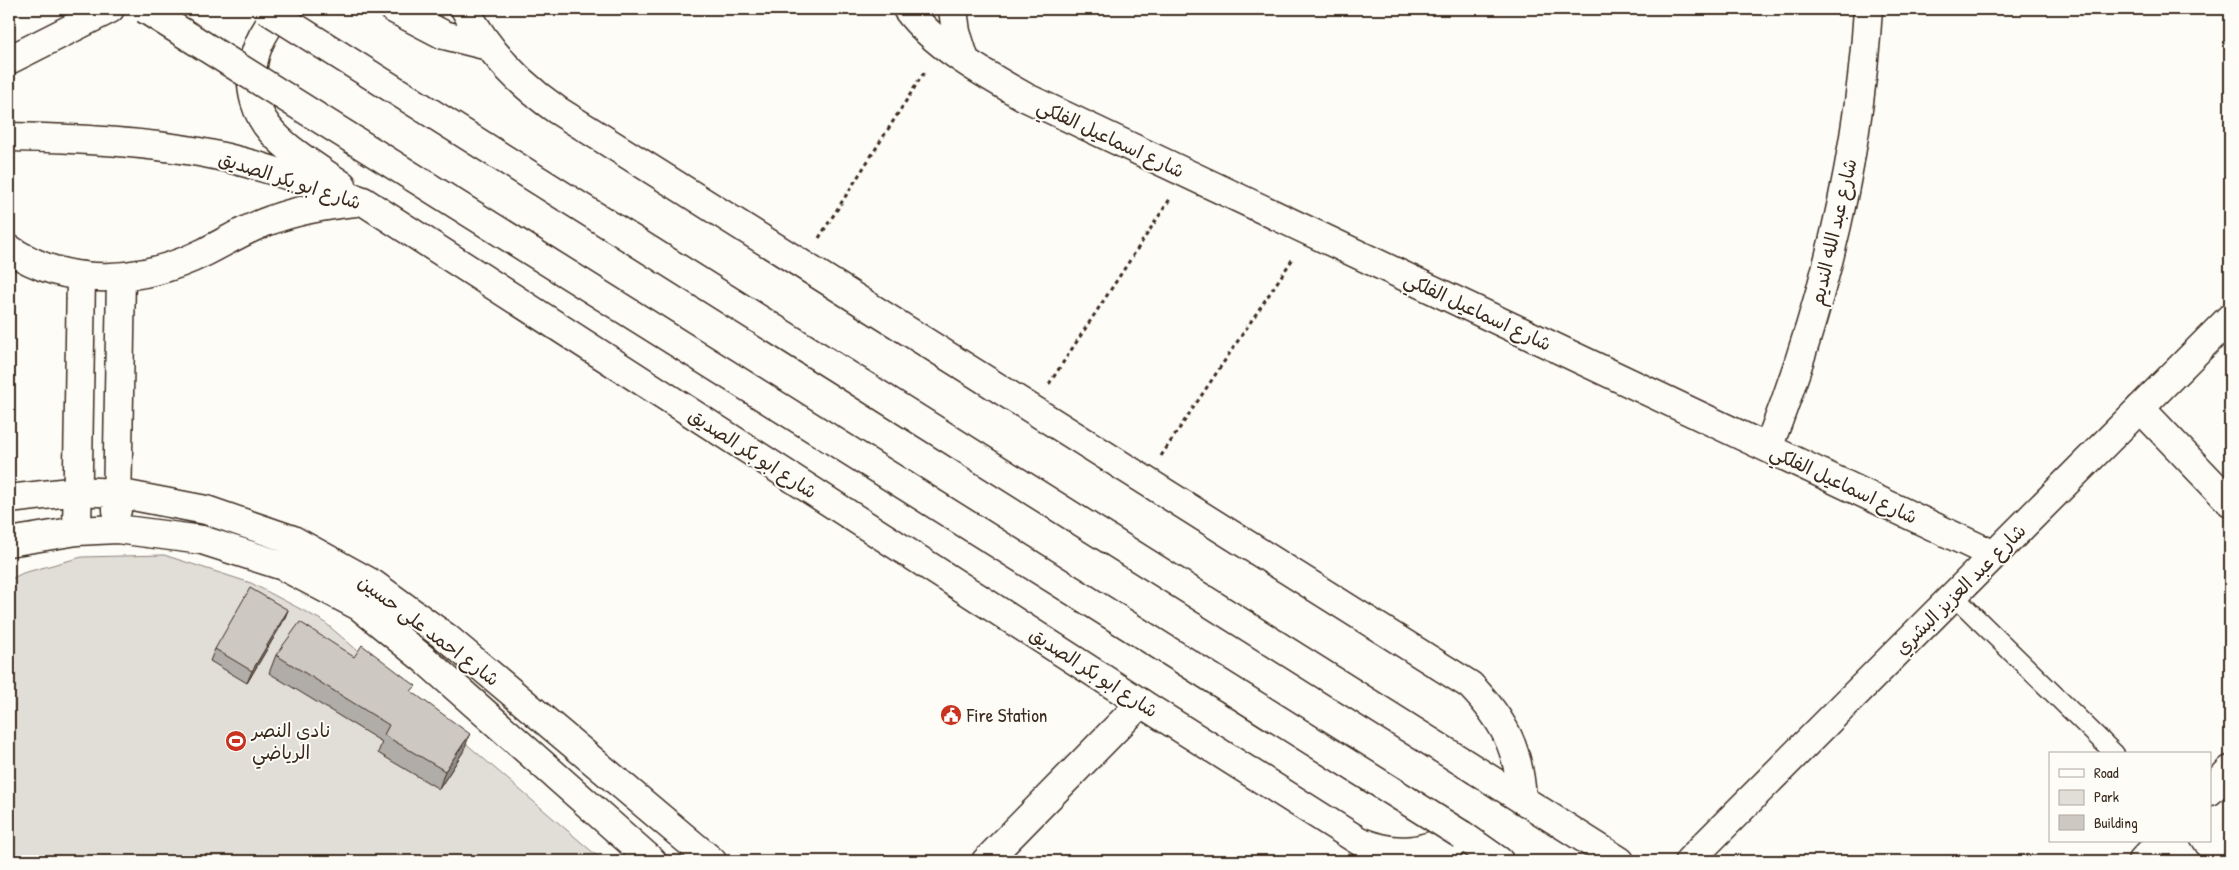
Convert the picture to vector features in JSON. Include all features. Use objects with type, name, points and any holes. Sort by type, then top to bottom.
[{"type":"main road","points":[[9,60],[110,9]]},
{"type":"main road","points":[[145,9],[1462,835],[1499,861]]},
{"type":"main road","points":[[266,9],[1620,861]]},
{"type":"main road","points":[[284,9],[265,29],[256,50],[252,74],[256,104],[267,125],[283,142],[363,201]]},
{"type":"main road","points":[[394,9],[444,35],[488,46]]},
{"type":"main road","points":[[466,9],[488,46],[513,74],[550,105],[1470,685],[1489,704],[1504,726],[1514,750],[1520,774],[1522,799]]},
{"type":"main road","name":"شارع اسماعيل الفلكي","points":[[907,9],[921,26],[942,45],[1025,97],[1994,555]]},
{"type":"main road","points":[[953,9],[956,32],[966,60]]},
{"type":"main road","name":"شارع عبد الله النديم","points":[[1768,448],[1799,364],[1835,235],[1859,104],[1868,9]]},
{"type":"main road","name":"شارع ابو بكر الصديق","points":[[9,137],[76,139],[200,152],[259,166],[363,201],[1141,703],[1359,841],[1393,852],[1414,851],[1435,846],[1462,835]]},
{"type":"main road","points":[[9,249],[36,263],[81,276],[121,277],[165,269],[270,220],[315,207],[363,201]]},
{"type":"main road","points":[[78,530],[81,276]]},
{"type":"main road","points":[[117,529],[121,277]]},
{"type":"main road","name":"شارع عبد العزيز البشري","points":[[1689,861],[2230,318]]},
{"type":"main road","points":[[2140,408],[2230,502]]},
{"type":"main road","name":"شارع احمد على حسين","points":[[9,499],[78,491],[117,493],[206,510],[293,540],[373,584],[447,638],[712,861]]},
{"type":"main road","name":"شارع احمد على حسين","points":[[9,542],[78,530],[117,529],[202,540],[283,566],[358,606],[425,660],[652,861]]},
{"type":"main road","points":[[986,861],[1141,703]]},
{"type":"main road","points":[[2212,789],[2230,770]]},
{"type":"main road","points":[[1435,861],[1462,835]]},
{"type":"main road","points":[[2142,861],[2160,842]]},
{"type":"main road","points":[[2173,842],[2184,861]]},
{"type":"lane","points":[[1954,596],[2113,752]]},
{"type":"path","points":[[802,264],[942,45]]},
{"type":"path","points":[[1032,410],[1186,173]]},
{"type":"path","points":[[1145,480],[1311,232]]},
{"type":"green space","name":"نادي النصر الرياضي","points":[[164,555],[251,583],[323,621],[603,861],[9,861],[9,580],[23,573],[82,557]]},
{"type":"building","points":[[250,588],[288,610],[252,671],[215,649]]},
{"type":"building","points":[[300,622],[354,657],[362,645],[416,686],[411,691],[470,734],[445,771],[384,735],[389,725],[276,655]]},
{"type":"place","name":"Fire Station","points":[[951,715]]},
{"type":"place","name":"نادي النصر الرياضي","points":[[236,741]]}]
